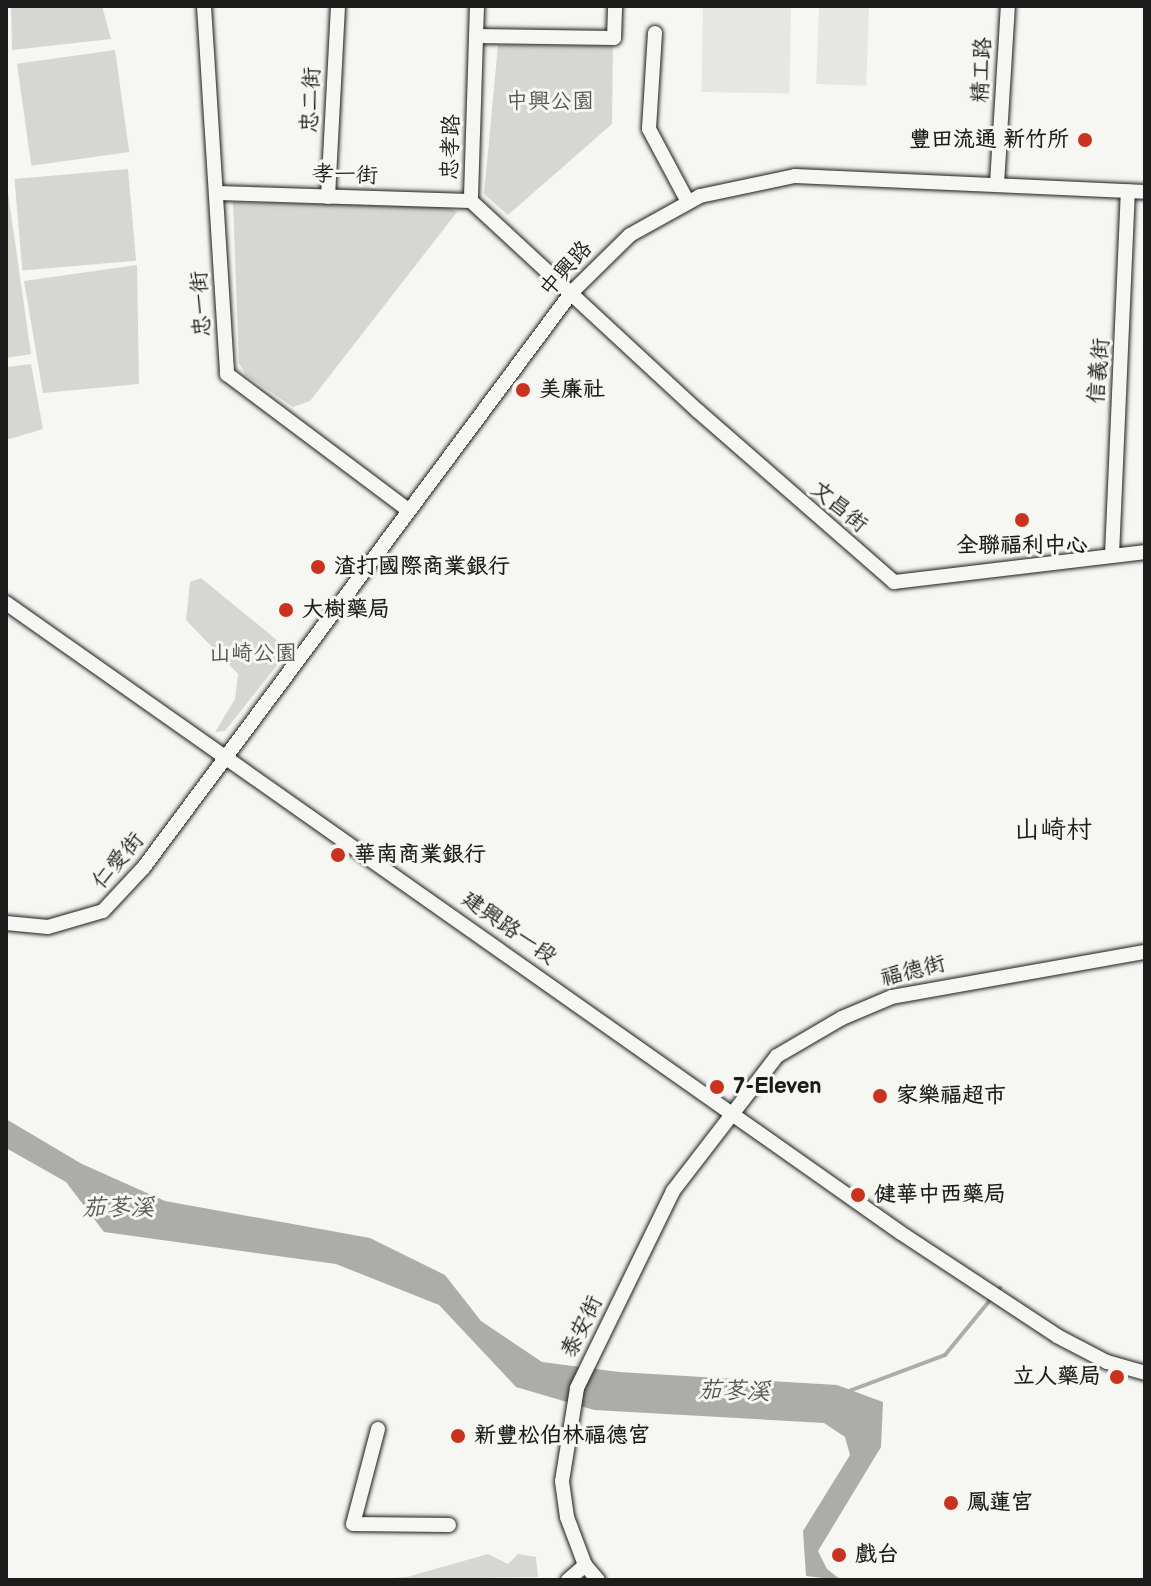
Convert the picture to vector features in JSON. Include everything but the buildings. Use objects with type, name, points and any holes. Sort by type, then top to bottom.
[{"type":"street","name":"忠一街","points":[[204,6],[227,374],[408,510]]},
{"type":"street","name":"忠二街","points":[[328,197],[338,6]]},
{"type":"street","name":"忠孝路","points":[[477,6],[471,201],[572,292]]},
{"type":"street","points":[[476,36],[614,38],[615,6]]},
{"type":"street","name":"精工路","points":[[997,184],[1008,6]]},
{"type":"street","points":[[655,33],[649,129],[688,202]]},
{"type":"street","name":"中興路","points":[[224,759],[572,292],[630,235],[688,202],[739,186],[795,176],[1145,192]]},
{"type":"street","name":"信義街","points":[[1112,555],[1128,191]]},
{"type":"street","name":"孝一街","points":[[217,193],[471,201]]},
{"type":"street","name":"文昌街","points":[[572,292],[710,422],[894,582],[1145,552]]},
{"type":"street","name":"建興路一段","points":[[6,603],[731,1114],[993,1293],[1107,1362],[1145,1373]]},
{"type":"street","name":"仁愛街","points":[[6,923],[48,927],[103,911],[144,867],[224,759]]},
{"type":"street","name":"福德街","points":[[731,1114],[777,1056],[796,1041],[892,997],[1145,952]]},
{"type":"street","name":"泰安街","points":[[598,1580],[585,1565],[567,1517],[562,1481],[568,1422],[593,1352],[673,1191],[731,1114]]},
{"type":"street","points":[[378,1429],[353,1524],[449,1525]]},
{"type":"street","points":[[568,1580],[585,1565]]},
{"type":"shaded area","points":[[703,6],[791,8],[789,94],[701,92]]},
{"type":"shaded area","points":[[819,6],[869,8],[866,86],[816,84]]},
{"type":"green space","points":[[11,6],[102,6],[111,39],[12,50]]},
{"type":"green space","name":"中興公園","points":[[498,45],[613,46],[612,124],[508,215],[484,194]]},
{"type":"green space","points":[[115,50],[129,152],[31,166],[17,64]]},
{"type":"green space","points":[[128,169],[136,261],[22,271],[14,179]]},
{"type":"green space","points":[[6,179],[31,354],[6,358]]},
{"type":"green space","points":[[233,202],[446,207],[457,212],[310,401],[293,407],[246,375],[239,363]]},
{"type":"green space","points":[[137,265],[139,384],[43,393],[24,281]]},
{"type":"green space","points":[[31,364],[43,429],[6,440],[6,367]]},
{"type":"green space","name":"山崎公園","points":[[201,578],[289,650],[225,731],[215,732],[235,699],[238,674],[186,620],[190,582]]},
{"type":"green space","points":[[488,1554],[508,1564],[518,1554],[536,1557],[538,1577],[359,1580],[407,1577]]},
{"type":"water","name":"茄苳溪","points":[[6,1119],[82,1164],[165,1201],[370,1238],[445,1275],[481,1321],[542,1362],[619,1372],[837,1385],[883,1402],[881,1447],[818,1551],[827,1569],[841,1580],[806,1576],[803,1531],[850,1455],[845,1437],[824,1423],[594,1410],[516,1387],[439,1305],[336,1264],[104,1232],[66,1182],[6,1148]]},
{"type":"waterway","points":[[849,1391],[945,1355],[1000,1288]]},
{"type":"place","name":"豐田流通 新竹所","points":[[1085,140]]},
{"type":"place","name":"美廉社","points":[[523,390]]},
{"type":"place","name":"全聯福利中心","points":[[1022,520]]},
{"type":"place","name":"渣打國際商業銀行","points":[[318,567]]},
{"type":"place","name":"大樹藥局","points":[[286,610]]},
{"type":"place","name":"華南商業銀行","points":[[338,855]]},
{"type":"place","name":"7-Eleven","points":[[717,1087]]},
{"type":"place","name":"家樂福超市","points":[[880,1096]]},
{"type":"place","name":"健華中西藥局","points":[[858,1195]]},
{"type":"place","name":"立人藥局","points":[[1117,1377]]},
{"type":"place","name":"新豐松伯林福德宫","points":[[458,1436]]},
{"type":"place","name":"鳳蓮宮","points":[[951,1503]]},
{"type":"place","name":"戲台","points":[[839,1555]]},
{"type":"district","name":"山崎村","points":[[1053,831]]}]
